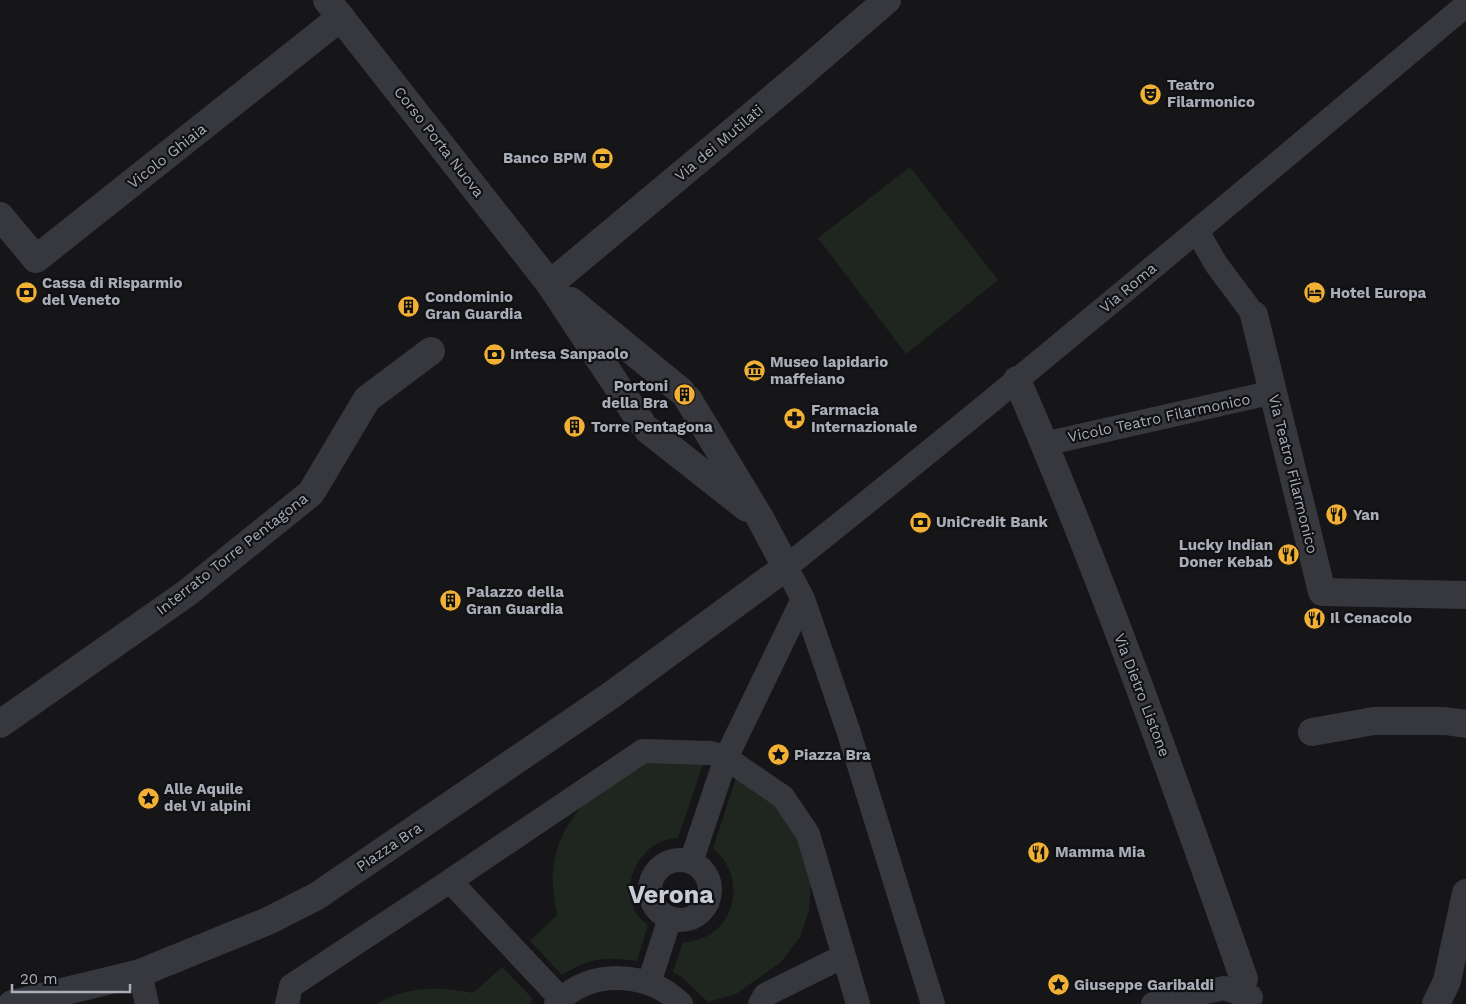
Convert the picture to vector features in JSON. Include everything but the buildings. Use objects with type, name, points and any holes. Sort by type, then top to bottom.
[{"type":"street","name":"Via dei Mutilati","points":[[550,284],[798,77],[887,0]]},
{"type":"street","name":"Via Roma","points":[[786,567],[833,532],[1017,380],[1466,5]]},
{"type":"street","name":"Corso Porta Nuova","points":[[334,9],[550,284],[644,426],[760,518]]},
{"type":"street","name":"Vicolo Ghiaia","points":[[0,216],[36,259],[334,9]]},
{"type":"street","name":"Via Teatro Filarmonico","points":[[1197,231],[1216,264],[1254,315],[1322,592],[1466,595]]},
{"type":"street","name":"Corso Porta Nuova","points":[[550,284],[684,395],[760,518],[786,567]]},
{"type":"street","name":"Interrato Torre Pentagona","points":[[0,724],[187,593],[311,493],[367,399],[431,352]]},
{"type":"street","name":"Via Dietro Listone","points":[[1017,380],[1151,714],[1254,993]]},
{"type":"street","name":"Vicolo Teatro Filarmonico","points":[[1044,444],[1274,392]]},
{"type":"street","points":[[786,567],[803,598],[850,733],[933,1004]]},
{"type":"street","name":"Piazza Bra","points":[[12,1004],[140,973],[268,921],[317,896],[610,696],[786,567]]},
{"type":"street","points":[[690,862],[726,758],[803,598]]},
{"type":"street","points":[[1312,732],[1374,721],[1445,721],[1466,724]]},
{"type":"street","points":[[287,1004],[291,986],[643,750],[710,753],[726,758],[783,797],[808,834],[858,1004]]},
{"type":"street","points":[[672,861],[690,862],[700,867],[706,875],[710,895],[699,913],[691,918],[670,918],[655,907],[650,889],[652,880],[656,872],[672,861]]},
{"type":"street","points":[[450,881],[559,1002],[580,986],[602,979],[626,978],[649,983],[673,996],[681,1004]]},
{"type":"street","points":[[1450,989],[1466,893]]},
{"type":"street","points":[[649,983],[670,918]]},
{"type":"street","points":[[760,1004],[765,995],[844,956]]},
{"type":"street","points":[[140,973],[147,1004]]},
{"type":"street","points":[[1154,1004],[1224,988],[1254,993]]},
{"type":"shaded area","points":[[910,167],[998,280],[906,354],[818,238]]},
{"type":"shaded area","points":[[673,760],[704,761],[678,838],[663,841],[650,848],[640,859],[633,872],[630,886],[631,901],[637,914],[648,925],[637,961],[598,960],[572,969],[562,975],[530,941],[557,915],[553,873],[560,842],[568,826],[591,796],[605,784],[637,766]]},
{"type":"shaded area","points":[[738,772],[760,785],[795,828],[811,882],[809,910],[800,937],[781,962],[736,994],[708,1002],[683,978],[673,972],[683,942],[700,939],[714,931],[724,920],[731,907],[733,892],[731,876],[725,861],[713,848]]},
{"type":"shaded area","points":[[502,967],[533,999],[530,1004],[377,1004],[400,994],[424,989],[449,989],[473,993]]},
{"type":"place","name":"Teatro Filarmonico","points":[[1151,94]]},
{"type":"place","name":"Banco BPM","points":[[603,158]]},
{"type":"place","name":"Cassa di Risparmio del Veneto","points":[[26,292]]},
{"type":"place","name":"Hotel Europa","points":[[1314,293]]},
{"type":"place","name":"Condominio Gran Guardia","points":[[409,306]]},
{"type":"place","name":"Intesa Sanpaolo","points":[[494,354]]},
{"type":"place","name":"Museo lapidario maffeiano","points":[[754,371]]},
{"type":"place","name":"Portoni della Bra","points":[[684,395]]},
{"type":"place","name":"Farmacia Internazionale","points":[[795,419]]},
{"type":"place","name":"Torre Pentagona","points":[[575,427]]},
{"type":"place","name":"Yan","points":[[1337,515]]},
{"type":"place","name":"UniCredit Bank","points":[[920,522]]},
{"type":"place","name":"Lucky Indian Doner Kebab","points":[[1289,554]]},
{"type":"place","name":"Palazzo della Gran Guardia","points":[[450,601]]},
{"type":"place","name":"Il Cenacolo","points":[[1314,618]]},
{"type":"place","name":"Piazza Bra","points":[[778,755]]},
{"type":"place","name":"Alle Aquile del VI alpini","points":[[148,798]]},
{"type":"place","name":"Mamma Mia","points":[[1039,852]]},
{"type":"place","name":"Giuseppe Garibaldi","points":[[1058,985]]},
{"type":"district","name":"Verona","points":[[671,894]]}]
